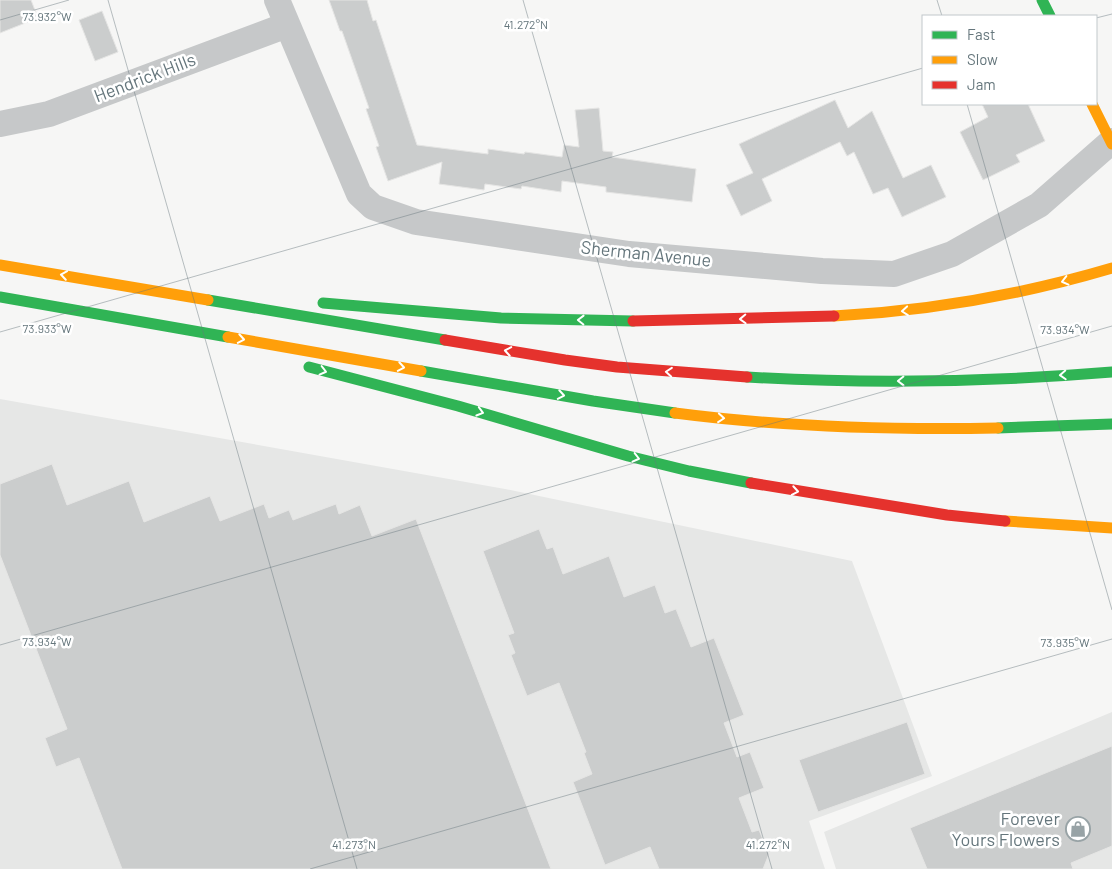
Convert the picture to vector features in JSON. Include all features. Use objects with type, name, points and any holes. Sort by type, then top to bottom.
[{"type":"main road","points":[[1042,0],[1050,15]]},
{"type":"main road","points":[[1093,105],[1112,142]]},
{"type":"main road","points":[[0,265],[564,360],[628,369],[694,375],[889,382],[1112,372]]},
{"type":"main road","points":[[316,302],[451,314],[535,319],[669,320],[849,315],[910,310],[970,302],[1031,289],[1112,268]]},
{"type":"main road","points":[[112,284],[258,297]]},
{"type":"main road","points":[[0,297],[690,416],[757,422],[892,428],[1040,427],[1112,424]]},
{"type":"main road","points":[[106,315],[249,352]]},
{"type":"main road","points":[[296,364],[458,406],[628,456],[727,479],[947,515],[1016,522],[1112,528]]},
{"type":"street","name":"Sherman Avenue","points":[[277,0],[359,194],[373,207],[416,222],[629,254],[822,271],[894,274],[952,254],[1039,205],[1112,142]]},
{"type":"street","name":"Hendrick Hills","points":[[0,124],[49,114],[287,25]]},
{"type":"shaded area","points":[[0,399],[505,489],[852,561],[932,776],[809,821],[825,869],[0,869]]},
{"type":"shaded area","points":[[1112,712],[1112,869],[836,869],[824,832]]},
{"type":"building","points":[[0,0],[31,0],[38,18],[0,33]]},
{"type":"building","points":[[329,0],[367,0],[373,21],[376,20],[417,145],[488,154],[488,149],[562,157],[564,145],[579,147],[575,110],[599,108],[603,151],[613,152],[612,157],[696,169],[692,202],[606,192],[606,187],[562,181],[561,192],[522,186],[521,189],[485,184],[484,190],[439,184],[442,162],[388,181],[376,147],[379,146],[366,109],[369,108]]},
{"type":"building","points":[[102,11],[118,52],[95,61],[79,20]]},
{"type":"building","points":[[835,100],[848,128],[872,111],[903,178],[931,165],[946,197],[902,217],[888,188],[873,194],[854,152],[847,156],[840,142],[762,179],[772,201],[741,216],[726,185],[753,173],[739,144]]},
{"type":"building","points":[[982,105],[1028,105],[1045,141],[1016,155],[1020,162],[983,180],[960,132],[988,117]]},
{"type":"building","points":[[52,464],[67,505],[129,481],[144,522],[210,496],[220,521],[264,504],[269,518],[289,510],[293,520],[336,504],[339,514],[360,505],[372,536],[416,519],[551,869],[122,869],[79,758],[56,767],[45,738],[67,729],[0,555],[0,484]]},
{"type":"building","points":[[539,529],[547,549],[553,547],[563,574],[609,556],[624,597],[655,585],[665,613],[676,609],[691,647],[714,638],[744,715],[724,723],[737,757],[750,752],[764,788],[739,798],[752,832],[759,830],[769,854],[763,869],[659,869],[650,847],[605,865],[573,782],[592,774],[584,753],[586,752],[559,683],[527,696],[511,655],[515,653],[508,635],[514,633],[483,551]]},
{"type":"building","points":[[907,722],[925,774],[818,812],[799,760]]},
{"type":"building","points":[[1112,746],[1112,846],[1071,863],[1073,869],[927,869],[910,828]]},
{"type":"traffic: fast","points":[[1042,0],[1050,15]]},
{"type":"traffic: fast","points":[[0,297],[228,337]]},
{"type":"traffic: fast","points":[[208,300],[445,340]]},
{"type":"traffic: fast","points":[[323,303],[501,318],[633,321]]},
{"type":"traffic: fast","points":[[309,367],[458,406],[628,456],[689,471],[751,483]]},
{"type":"traffic: fast","points":[[421,371],[593,401],[675,413]]},
{"type":"traffic: fast","points":[[747,377],[838,381],[929,381],[1021,378],[1112,372]]},
{"type":"traffic: fast","points":[[998,428],[1112,424]]},
{"type":"traffic: slow","points":[[1092,105],[1112,144]]},
{"type":"traffic: slow","points":[[0,265],[208,300]]},
{"type":"traffic: slow","points":[[834,316],[940,306],[1009,294],[1112,268]]},
{"type":"traffic: slow","points":[[228,337],[421,371]]},
{"type":"traffic: slow","points":[[675,413],[755,422],[836,427],[998,428]]},
{"type":"traffic: slow","points":[[1005,521],[1112,528]]},
{"type":"traffic: jam","points":[[633,321],[834,316]]},
{"type":"traffic: jam","points":[[445,340],[617,367],[747,377]]},
{"type":"traffic: jam","points":[[751,483],[947,515],[1005,521]]},
{"type":"place","name":"Forever Yours Flowers","points":[[1078,829]]}]
